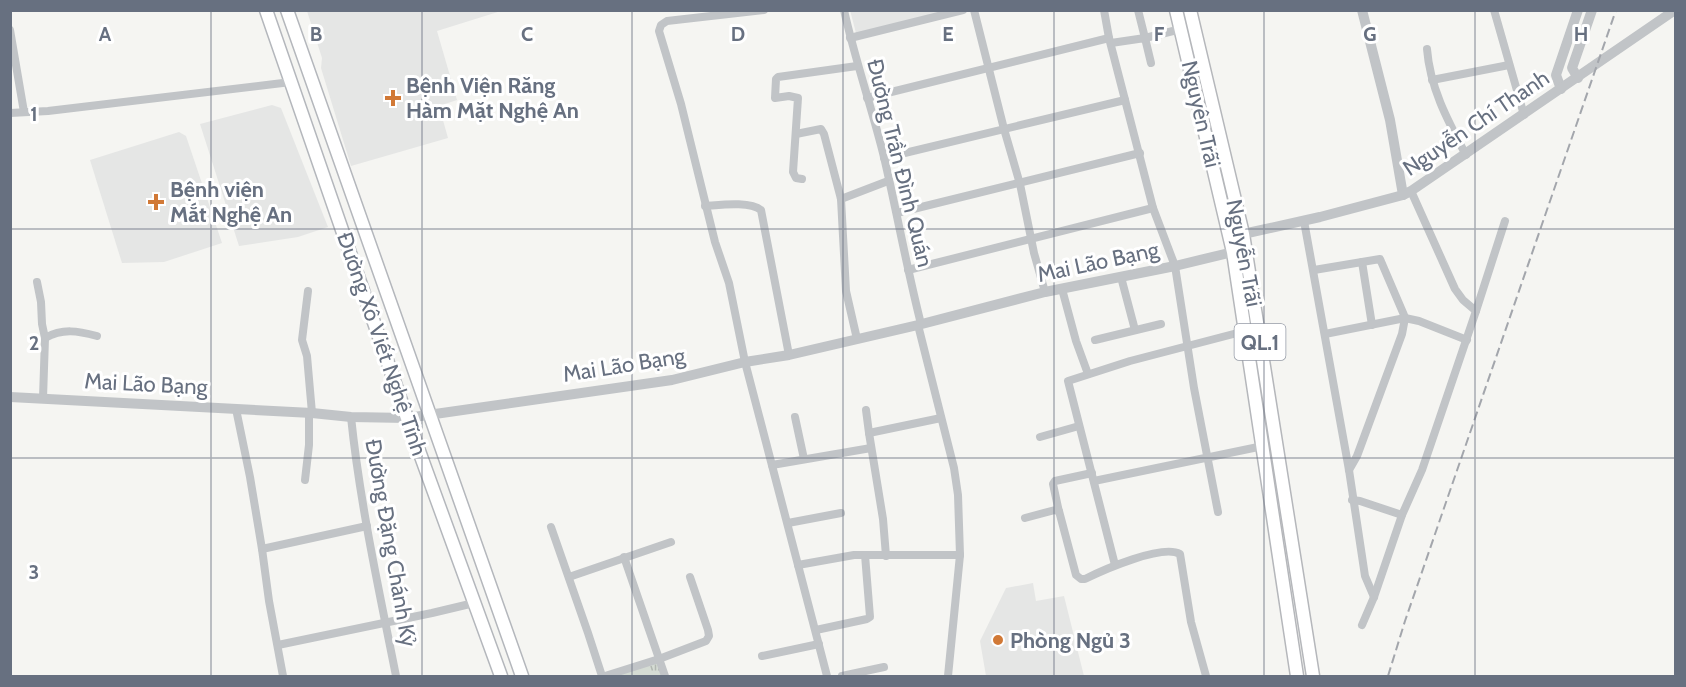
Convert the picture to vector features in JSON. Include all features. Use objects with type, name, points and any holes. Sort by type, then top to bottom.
[{"type":"main road","name":"Đường Xô Viết Nghệ Tĩnh","points":[[266,10],[407,418],[501,676]]},
{"type":"main road","name":"Đường Xô Viết Nghệ Tĩnh","points":[[287,10],[522,676]]},
{"type":"main road","name":"Nguyên Trãi","points":[[1176,10],[1233,252]]},
{"type":"main road","name":"Nguyễn Trãi","points":[[1190,10],[1243,234],[1313,676]]},
{"type":"main road","points":[[291,82],[310,76]]},
{"type":"main road","points":[[1233,252],[1243,234]]},
{"type":"main road","name":"Nguyễn Trãi","points":[[1233,252],[1297,676]]},
{"type":"street","points":[[764,10],[667,21],[659,28],[659,34],[681,104],[715,242],[729,283],[745,362],[827,676]]},
{"type":"street","name":"Đường Trần Đình Quán","points":[[844,10],[857,66],[884,158],[957,486],[960,555],[948,676]]},
{"type":"street","points":[[850,38],[963,10]]},
{"type":"street","points":[[974,10],[1020,184],[1034,253],[1045,292]]},
{"type":"street","points":[[1104,10],[1153,208],[1174,266],[1218,512]]},
{"type":"street","points":[[1138,10],[1151,63]]},
{"type":"street","points":[[1362,10],[1407,193],[1452,285],[1463,300],[1476,311]]},
{"type":"street","points":[[1494,10],[1524,115]]},
{"type":"street","points":[[1561,89],[1556,75],[1578,10],[1591,13],[1572,68],[1578,78]]},
{"type":"street","name":"Nguyễn Chí Thanh","points":[[1243,234],[1304,221],[1407,193],[1466,155],[1675,10]]},
{"type":"street","points":[[867,98],[988,67],[1110,41],[1145,38],[1181,29]]},
{"type":"street","points":[[10,30],[24,111]]},
{"type":"street","points":[[1427,49],[1432,80],[1444,115],[1466,155]]},
{"type":"street","points":[[1432,80],[1509,65]]},
{"type":"street","points":[[802,179],[796,178],[793,172],[798,98],[789,96],[775,98],[776,79],[857,66]]},
{"type":"street","points":[[10,113],[48,111],[291,82]]},
{"type":"street","points":[[884,158],[1125,100]]},
{"type":"street","points":[[796,134],[821,129],[825,134],[841,199],[846,291],[857,339]]},
{"type":"street","points":[[897,213],[1140,153]]},
{"type":"street","points":[[841,199],[888,181]]},
{"type":"street","points":[[705,206],[735,204],[758,207],[761,210],[789,355]]},
{"type":"street","points":[[908,270],[1153,208]]},
{"type":"street","points":[[1304,221],[1365,576],[1374,597]]},
{"type":"street","points":[[1362,625],[1402,515],[1422,470],[1505,221]]},
{"type":"street","name":"Mai Lão Bạng","points":[[10,397],[351,417],[407,418],[672,380],[920,325],[1045,292],[1233,252]]},
{"type":"street","points":[[1314,270],[1378,258],[1382,261],[1405,318],[1402,334],[1357,456],[1348,470]]},
{"type":"street","points":[[1362,262],[1372,325]]},
{"type":"street","points":[[1121,277],[1135,330]]},
{"type":"street","points":[[37,282],[45,338],[42,398]]},
{"type":"street","points":[[1062,289],[1076,341],[1088,374]]},
{"type":"street","points":[[305,480],[311,413],[307,356],[302,340],[308,291]]},
{"type":"street","points":[[1325,334],[1405,318],[1419,321],[1467,340]]},
{"type":"street","points":[[1095,340],[1161,324]]},
{"type":"street","points":[[45,338],[59,332],[69,331],[97,336]]},
{"type":"street","points":[[1115,565],[1067,383],[1069,380],[1088,374],[1245,331]]},
{"type":"street","points":[[236,409],[283,676]]},
{"type":"street","points":[[866,410],[883,519],[886,556]]},
{"type":"street","name":"Đường Đặng Chánh Kỷ","points":[[351,417],[367,526],[396,676]]},
{"type":"street","points":[[795,417],[804,459]]},
{"type":"street","points":[[869,433],[941,418]]},
{"type":"street","points":[[1040,437],[1079,426]]},
{"type":"street","points":[[1206,676],[1191,622],[1180,554],[1168,551],[1142,557],[1115,565],[1084,579],[1078,578],[1053,484],[1055,481],[1209,458],[1263,446]]},
{"type":"street","points":[[772,465],[871,448]]},
{"type":"street","points":[[1352,500],[1402,515]]},
{"type":"street","points":[[1025,518],[1055,510],[1059,512]]},
{"type":"street","points":[[788,523],[841,513]]},
{"type":"street","points":[[262,549],[367,526]]},
{"type":"street","points":[[551,527],[603,676],[703,643],[709,636],[708,630],[690,577]]},
{"type":"street","points":[[569,577],[671,542]]},
{"type":"street","points":[[798,565],[840,557],[866,555],[960,555]]},
{"type":"street","points":[[816,630],[870,617],[866,555]]},
{"type":"street","points":[[624,557],[665,676]]},
{"type":"street","points":[[278,645],[474,603]]},
{"type":"street","points":[[762,656],[819,644]]},
{"type":"street","points":[[842,676],[884,667]]},
{"type":"shaded area","name":"Bệnh Viện Răng Hàm Mặt Nghệ An","points":[[307,10],[501,11],[437,31],[457,100],[439,106],[448,138],[351,166],[321,68],[322,58]]},
{"type":"shaded area","points":[[850,10],[959,11],[857,37]]},
{"type":"shaded area","points":[[272,105],[281,108],[328,227],[298,237],[239,246],[200,124]]},
{"type":"shaded area","name":"Bệnh viện Mắt Nghệ An","points":[[179,132],[186,136],[222,243],[164,262],[122,263],[90,160]]},
{"type":"shaded area","points":[[1033,583],[1036,601],[1064,596],[1084,676],[986,676],[980,641],[1006,588]]},
{"type":"green space","points":[[659,659],[665,676],[605,676]]},
{"type":"railway","points":[[1388,676],[1616,10]]},
{"type":"place","name":"Bệnh Viện Răng Hàm Mặt Nghệ An","points":[[393,98]]},
{"type":"place","name":"Bệnh viện Mắt Nghệ An","points":[[156,202]]},
{"type":"place","name":"Phòng Ngủ 3","points":[[998,640]]}]
